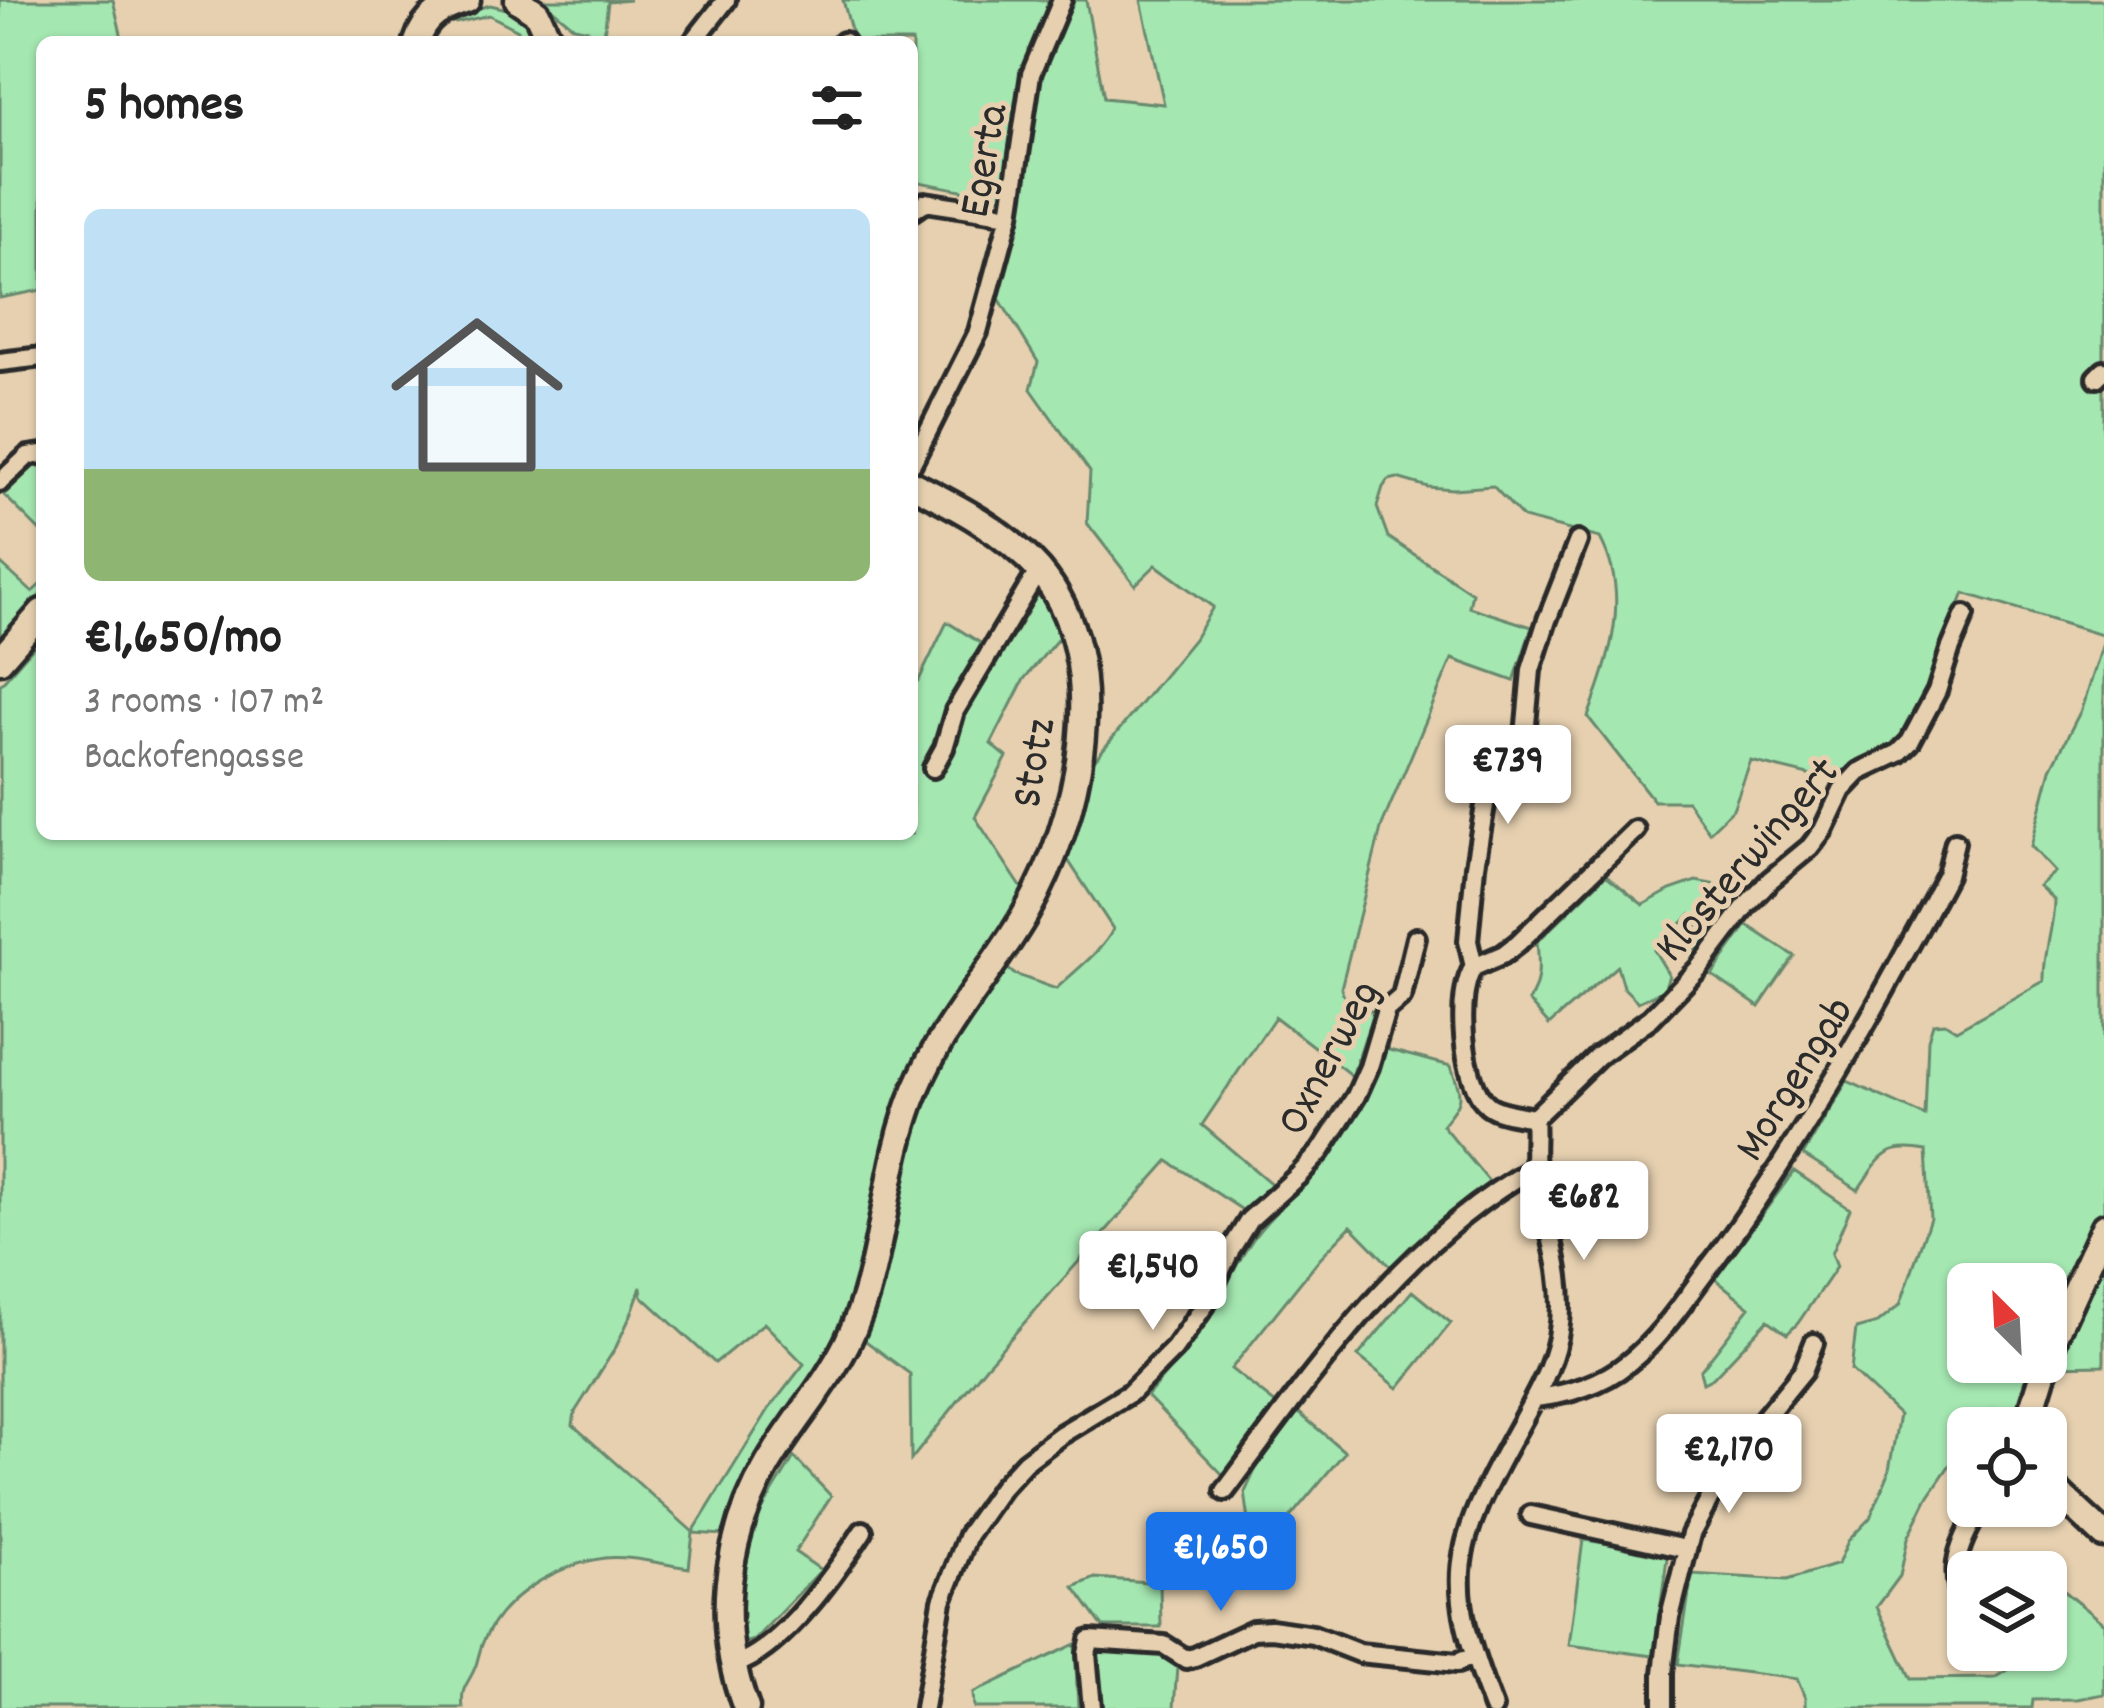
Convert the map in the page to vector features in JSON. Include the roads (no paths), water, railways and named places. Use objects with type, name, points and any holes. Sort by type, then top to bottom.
[{"type":"street","points":[[421,9],[467,0]]},
{"type":"street","points":[[518,0],[536,13],[547,36]]},
{"type":"street","points":[[697,36],[726,0]]},
{"type":"street","name":"Egerta","points":[[918,451],[978,332],[1010,215],[1031,74],[1062,0]]},
{"type":"street","points":[[918,207],[925,202],[1010,215]]},
{"type":"street","points":[[0,362],[36,359]]},
{"type":"street","points":[[0,482],[36,451]]},
{"type":"street","name":"Stotz","points":[[746,1708],[727,1621],[730,1564],[742,1516],[771,1460],[813,1402],[850,1337],[914,1093],[938,1044],[1029,909],[1047,872],[1070,802],[1082,730],[1079,656],[1065,611],[1040,572],[1000,535],[918,487]]},
{"type":"street","points":[[1474,967],[1468,941],[1488,787],[1524,746],[1532,670],[1578,541]]},
{"type":"street","points":[[932,768],[944,748],[955,711],[1040,572]]},
{"type":"street","name":"Klosterwingert","points":[[1534,1118],[1598,1056],[1651,1018],[1700,968],[1748,903],[1810,847],[1842,790],[1859,772],[1899,753],[1910,742],[1937,691],[1965,614]]},
{"type":"street","points":[[0,661],[36,619]]},
{"type":"street","points":[[1493,1708],[1473,1656],[1460,1596],[1465,1538],[1482,1495],[1552,1363],[1562,1314],[1552,1235],[1534,1168],[1534,1118],[1496,1110],[1484,1103],[1475,1087],[1464,1042],[1468,973],[1504,955],[1635,830]]},
{"type":"street","name":"Morgengab","points":[[1535,1398],[1571,1392],[1624,1367],[1644,1350],[1693,1289],[1834,1082],[1947,874],[1955,842]]},
{"type":"street","name":"Oxnerweg","points":[[924,1708],[942,1601],[968,1535],[1025,1462],[1130,1393],[1181,1340],[1249,1220],[1321,1151],[1356,1096],[1370,1067],[1386,1010],[1402,997],[1416,938]]},
{"type":"street","points":[[1225,1491],[1338,1341],[1418,1256],[1499,1187],[1534,1168]]},
{"type":"street","points":[[2033,1407],[2054,1334],[2104,1227]]},
{"type":"street","points":[[1663,1708],[1666,1643],[1685,1549],[1731,1460],[1803,1372],[1814,1343]]},
{"type":"street","points":[[2067,1500],[2104,1535]]},
{"type":"street","points":[[1531,1515],[1685,1549]]},
{"type":"street","points":[[733,1664],[751,1658],[803,1612],[863,1531]]},
{"type":"street","points":[[1092,1708],[1090,1640],[1164,1645],[1186,1659],[1253,1630],[1271,1629],[1313,1635],[1359,1653],[1456,1663],[1473,1656]]}]
